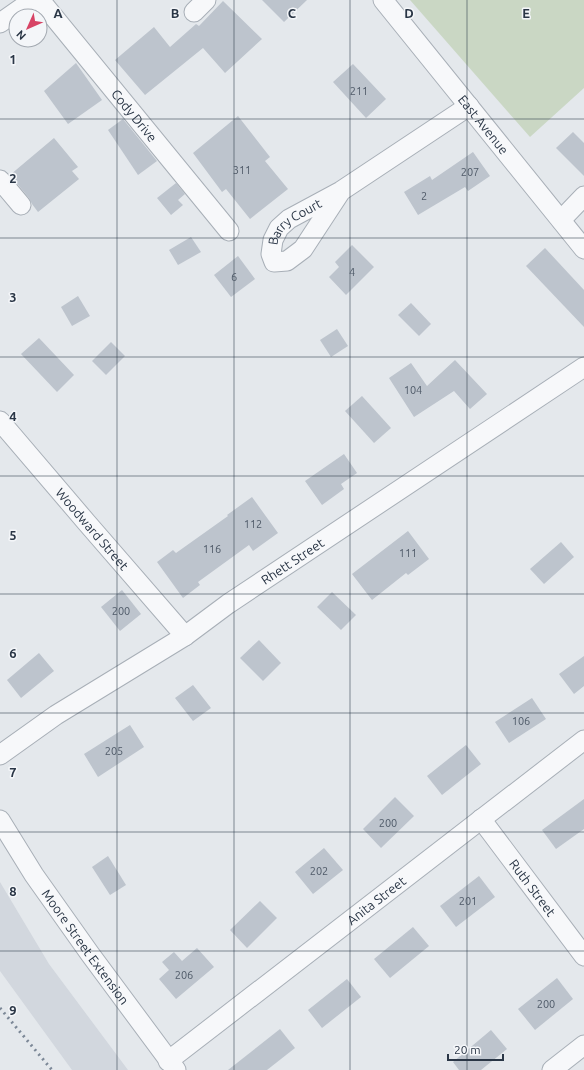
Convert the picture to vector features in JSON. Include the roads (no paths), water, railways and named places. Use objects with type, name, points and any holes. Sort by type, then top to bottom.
[{"type":"street","points":[[2,17],[33,0]]},
{"type":"street","name":"Cody Drive","points":[[40,0],[229,231]]},
{"type":"street","name":"East Avenue","points":[[383,0],[584,249]]},
{"type":"street","points":[[341,191],[469,106]]},
{"type":"street","points":[[0,180],[21,205]]},
{"type":"street","points":[[561,220],[584,196]]},
{"type":"street","name":"Rhett Street","points":[[0,755],[56,715],[185,636],[228,604],[584,367]]},
{"type":"street","name":"Woodward Street","points":[[0,421],[87,524],[185,636]]},
{"type":"street","name":"Anita Street","points":[[172,1065],[481,819],[584,740]]},
{"type":"street","name":"Ruth Street","points":[[481,819],[584,956]]},
{"type":"street","name":"Moore Street Extension","points":[[0,820],[34,875],[172,1065]]},
{"type":"street","points":[[552,1070],[584,1045]]},
{"type":"railway","points":[[0,1008],[52,1070]]}]
